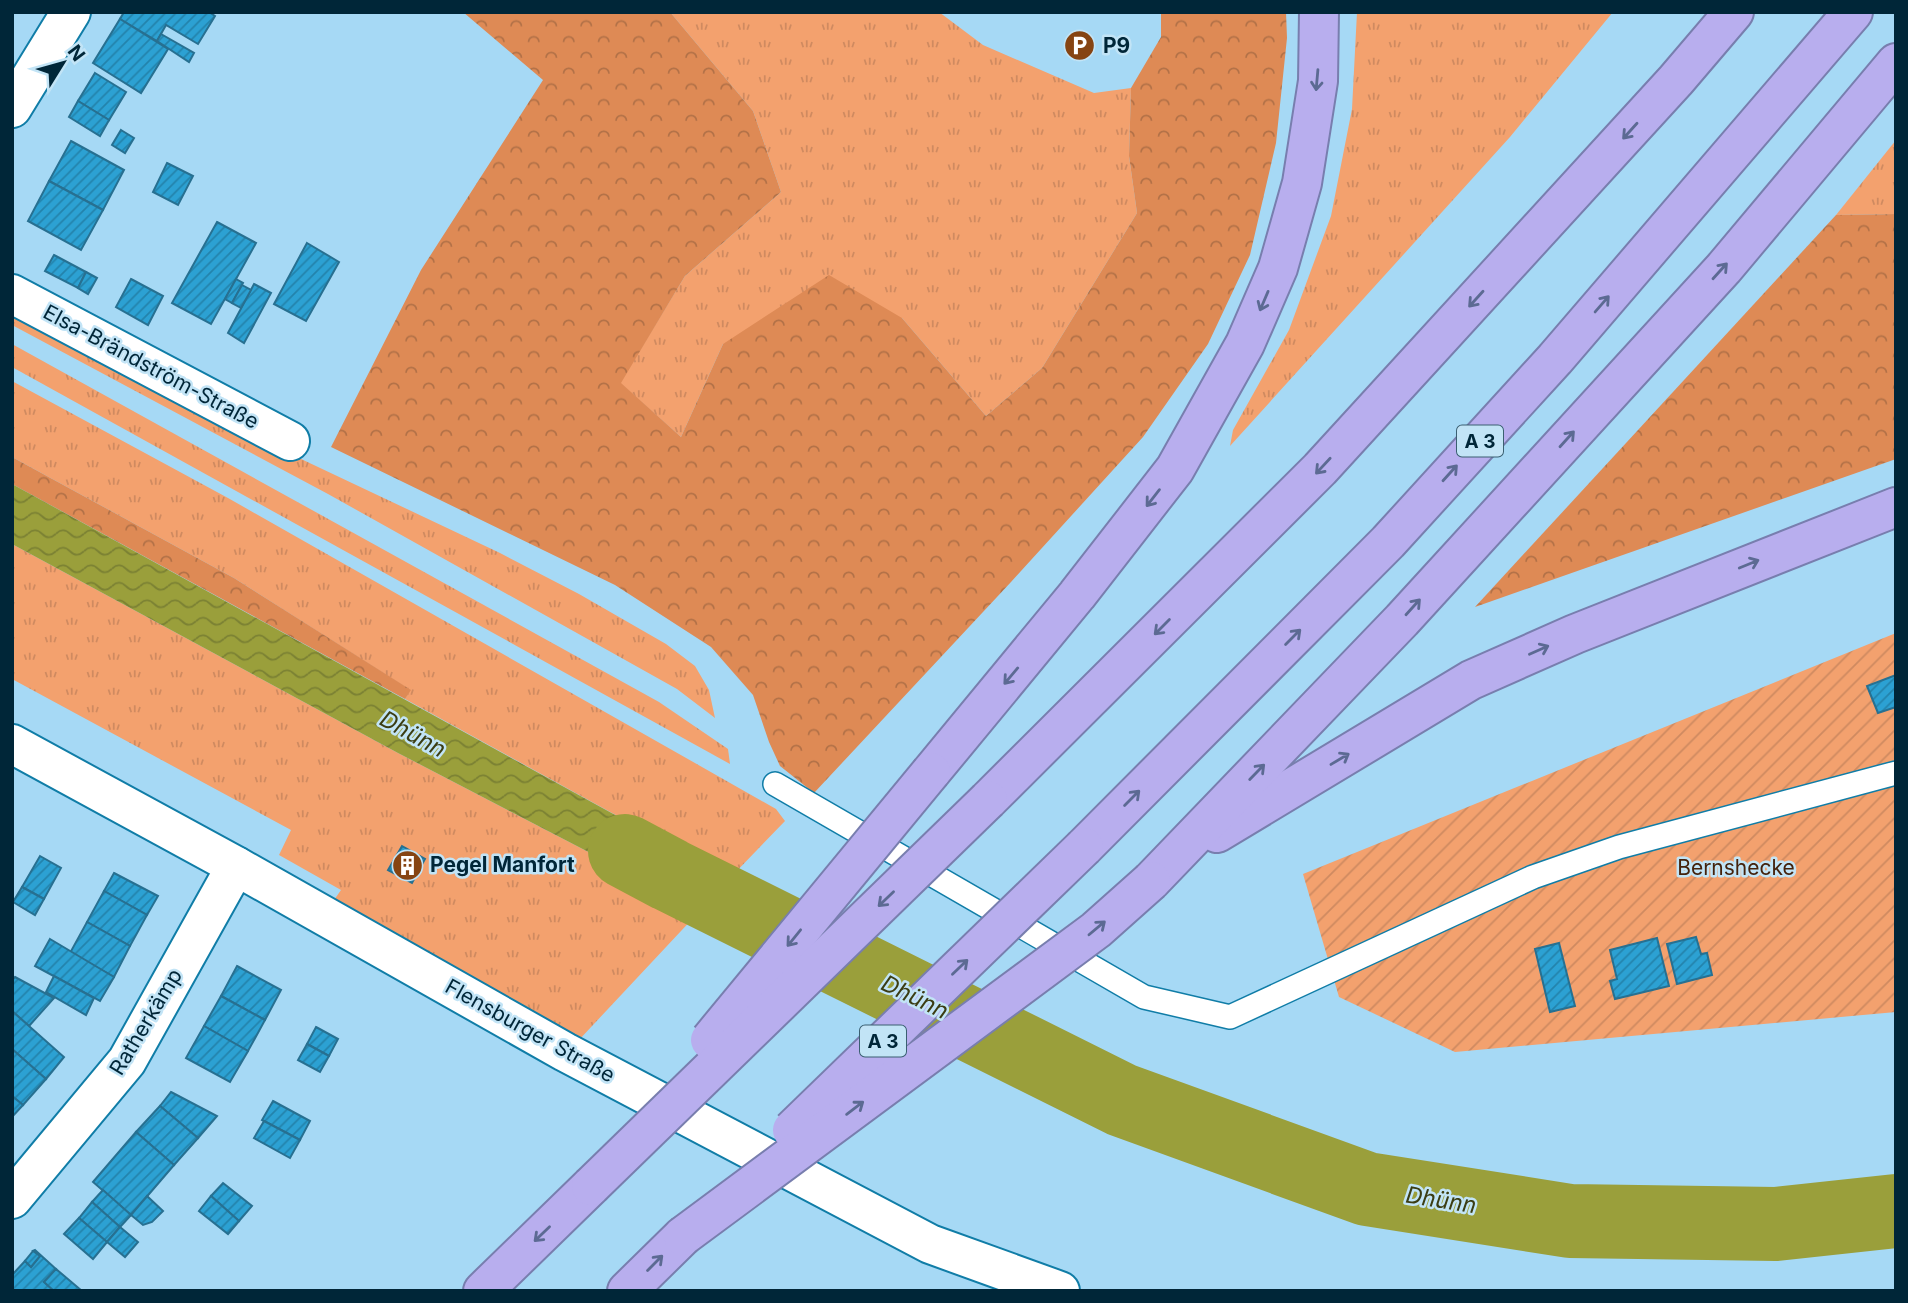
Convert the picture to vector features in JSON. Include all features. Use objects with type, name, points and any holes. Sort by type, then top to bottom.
[{"type":"highway","points":[[590,1186],[1077,595],[1175,469],[1245,344],[1278,268],[1301,183],[1318,81],[1319,12]]},
{"type":"highway","points":[[1676,80],[1712,12]]},
{"type":"highway","points":[[483,1291],[988,800],[1320,469],[1676,80],[1734,12]]},
{"type":"highway","name":"A 3","points":[[627,1291],[1084,847],[1388,542],[1573,338],[1853,12]]},
{"type":"highway","points":[[682,1236],[1096,930],[1164,869],[1402,620],[1724,268],[1896,63]]},
{"type":"highway","points":[[1164,869],[1471,680],[1575,634],[1896,507]]},
{"type":"street","points":[[12,108],[71,12]]},
{"type":"street","name":"Elsa-Brändström-Straße","points":[[12,294],[290,441]]},
{"type":"street","name":"Flensburger Straße","points":[[12,744],[236,866],[565,1052],[930,1244],[1060,1291]]},
{"type":"street","name":"Ratherkämp","points":[[12,1199],[127,1061],[236,866]]},
{"type":"lane","points":[[775,784],[1144,997],[1230,1017],[1533,877],[1619,848],[1896,773]]},
{"type":"green space","points":[[463,12],[670,12],[753,111],[781,192],[685,276],[621,383],[681,437],[723,344],[829,275],[902,318],[986,416],[1042,368],[1137,213],[1129,156],[1131,88],[1161,37],[1161,12],[1286,12],[1287,38],[1276,143],[1250,255],[1208,344],[1143,437],[814,793],[780,766],[753,695],[711,647],[615,585],[331,447],[421,270],[543,80]]},
{"type":"green space","points":[[670,12],[939,12],[983,45],[1094,93],[1131,88],[1129,156],[1137,213],[1042,368],[986,416],[902,318],[723,344],[681,437],[620,383],[685,276],[781,192],[753,111]]},
{"type":"green space","points":[[1357,12],[1613,12],[1510,137],[1230,446],[1233,430],[1289,330],[1331,216],[1352,109]]},
{"type":"green space","points":[[1896,140],[1896,214],[1836,215]]},
{"type":"green space","points":[[1896,214],[1896,459],[1475,607],[1836,215]]},
{"type":"green space","points":[[12,311],[223,422],[500,553],[666,644],[695,666],[709,690],[715,718],[677,689],[328,494],[12,325]]},
{"type":"green space","points":[[12,344],[659,702],[728,749],[730,764],[12,367]]},
{"type":"green space","points":[[12,381],[228,498],[776,809],[785,821],[730,878],[405,699],[410,690],[234,578],[12,457]]},
{"type":"green space","points":[[12,457],[234,578],[411,690],[405,699],[12,484]]},
{"type":"green space","points":[[12,544],[398,753],[600,858],[696,915],[578,1041],[530,1010],[332,903],[341,890],[279,855],[291,830],[12,679]]},
{"type":"green space","name":"Bernshecke","points":[[1896,633],[1896,1012],[1455,1052],[1339,997],[1303,874]]},
{"type":"water","points":[[12,484],[730,878],[696,915],[600,858],[398,753],[12,544]]},
{"type":"building","points":[[124,12],[209,12],[215,16],[198,44],[166,25],[157,41],[120,19]]},
{"type":"building","points":[[120,19],[168,49],[141,93],[93,63]]},
{"type":"building","points":[[161,34],[194,53],[189,62],[157,41]]},
{"type":"building","points":[[95,73],[126,92],[109,120],[78,101]]},
{"type":"building","points":[[78,101],[109,120],[100,136],[69,117]]},
{"type":"building","points":[[121,130],[134,138],[125,153],[112,145]]},
{"type":"building","points":[[71,141],[124,170],[103,210],[49,181]]},
{"type":"building","points":[[167,163],[193,176],[178,205],[153,192]]},
{"type":"building","points":[[49,181],[103,210],[81,250],[28,221]]},
{"type":"building","points":[[217,222],[256,243],[211,324],[172,303]]},
{"type":"building","points":[[307,243],[339,262],[306,321],[274,304]]},
{"type":"building","points":[[54,255],[86,272],[78,288],[45,271]]},
{"type":"building","points":[[86,272],[97,278],[88,294],[78,288]]},
{"type":"building","points":[[131,279],[163,296],[148,325],[116,307]]},
{"type":"building","points":[[236,279],[243,283],[232,303],[225,299]]},
{"type":"building","points":[[254,284],[271,293],[244,343],[228,333]]},
{"type":"building","points":[[242,285],[251,290],[241,308],[232,303]]},
{"type":"building","points":[[1896,675],[1896,707],[1878,713],[1867,686]]},
{"type":"building","name":"Pegel Manfort","points":[[402,846],[425,859],[412,883],[388,870]]},
{"type":"building","points":[[40,856],[61,868],[44,899],[22,887]]},
{"type":"building","points":[[114,873],[158,896],[147,915],[104,891]]},
{"type":"building","points":[[22,887],[44,899],[35,915],[13,902]]},
{"type":"building","points":[[104,891],[147,915],[130,946],[87,922]]},
{"type":"building","points":[[87,922],[130,946],[114,977],[70,953]]},
{"type":"building","points":[[1696,937],[1701,954],[1707,953],[1712,975],[1677,984],[1667,944]]},
{"type":"building","points":[[1657,938],[1669,986],[1615,999],[1610,981],[1617,979],[1610,950]]},
{"type":"building","points":[[50,939],[114,977],[100,1001],[35,966]]},
{"type":"building","points":[[1559,943],[1575,1006],[1550,1012],[1535,949]]},
{"type":"building","points":[[237,966],[281,990],[265,1020],[221,996]]},
{"type":"building","points":[[54,976],[94,998],[86,1015],[46,992]]},
{"type":"building","points":[[15,977],[54,998],[29,1026],[12,1011],[12,980]]},
{"type":"building","points":[[221,996],[265,1020],[248,1051],[204,1026]]},
{"type":"building","points":[[12,1011],[64,1057],[46,1079],[12,1049]]},
{"type":"building","points":[[204,1026],[248,1051],[230,1082],[186,1058]]},
{"type":"building","points":[[316,1027],[338,1039],[329,1056],[307,1044]]},
{"type":"building","points":[[307,1044],[329,1056],[320,1072],[298,1060]]},
{"type":"building","points":[[12,1049],[46,1079],[23,1105],[12,1096]]},
{"type":"building","points":[[171,1092],[217,1116],[198,1138],[160,1106]]},
{"type":"building","points":[[12,1096],[23,1105],[12,1117]]},
{"type":"building","points":[[273,1101],[310,1121],[300,1140],[262,1120]]},
{"type":"building","points":[[160,1106],[198,1138],[174,1165],[136,1132]]},
{"type":"building","points":[[264,1121],[300,1140],[290,1158],[254,1138]]},
{"type":"building","points":[[136,1132],[174,1165],[131,1215],[93,1182]]},
{"type":"building","points":[[223,1183],[252,1206],[239,1221],[211,1196]]},
{"type":"building","points":[[103,1190],[131,1215],[120,1227],[92,1202]]},
{"type":"building","points":[[147,1196],[163,1211],[152,1222],[143,1225],[131,1215]]},
{"type":"building","points":[[211,1196],[239,1221],[228,1234],[199,1211]]},
{"type":"building","points":[[92,1202],[120,1227],[107,1242],[79,1218]]},
{"type":"building","points":[[79,1218],[107,1242],[93,1259],[64,1234]]},
{"type":"building","points":[[120,1227],[138,1242],[125,1257],[107,1242]]},
{"type":"building","points":[[35,1250],[56,1269],[44,1282],[54,1291],[12,1291],[12,1275],[25,1261],[31,1267],[40,1256],[33,1251]]},
{"type":"building","points":[[33,1251],[40,1256],[31,1267],[25,1261]]},
{"type":"building","points":[[56,1269],[82,1291],[54,1291],[44,1282]]},
{"type":"waterway","name":"Dhünn","points":[[625,851],[1122,1100],[1367,1189],[1570,1221],[1776,1224],[1896,1211]]},
{"type":"place","name":"P9","points":[[1080,46]]},
{"type":"place","name":"Pegel Manfort","points":[[407,865]]}]
